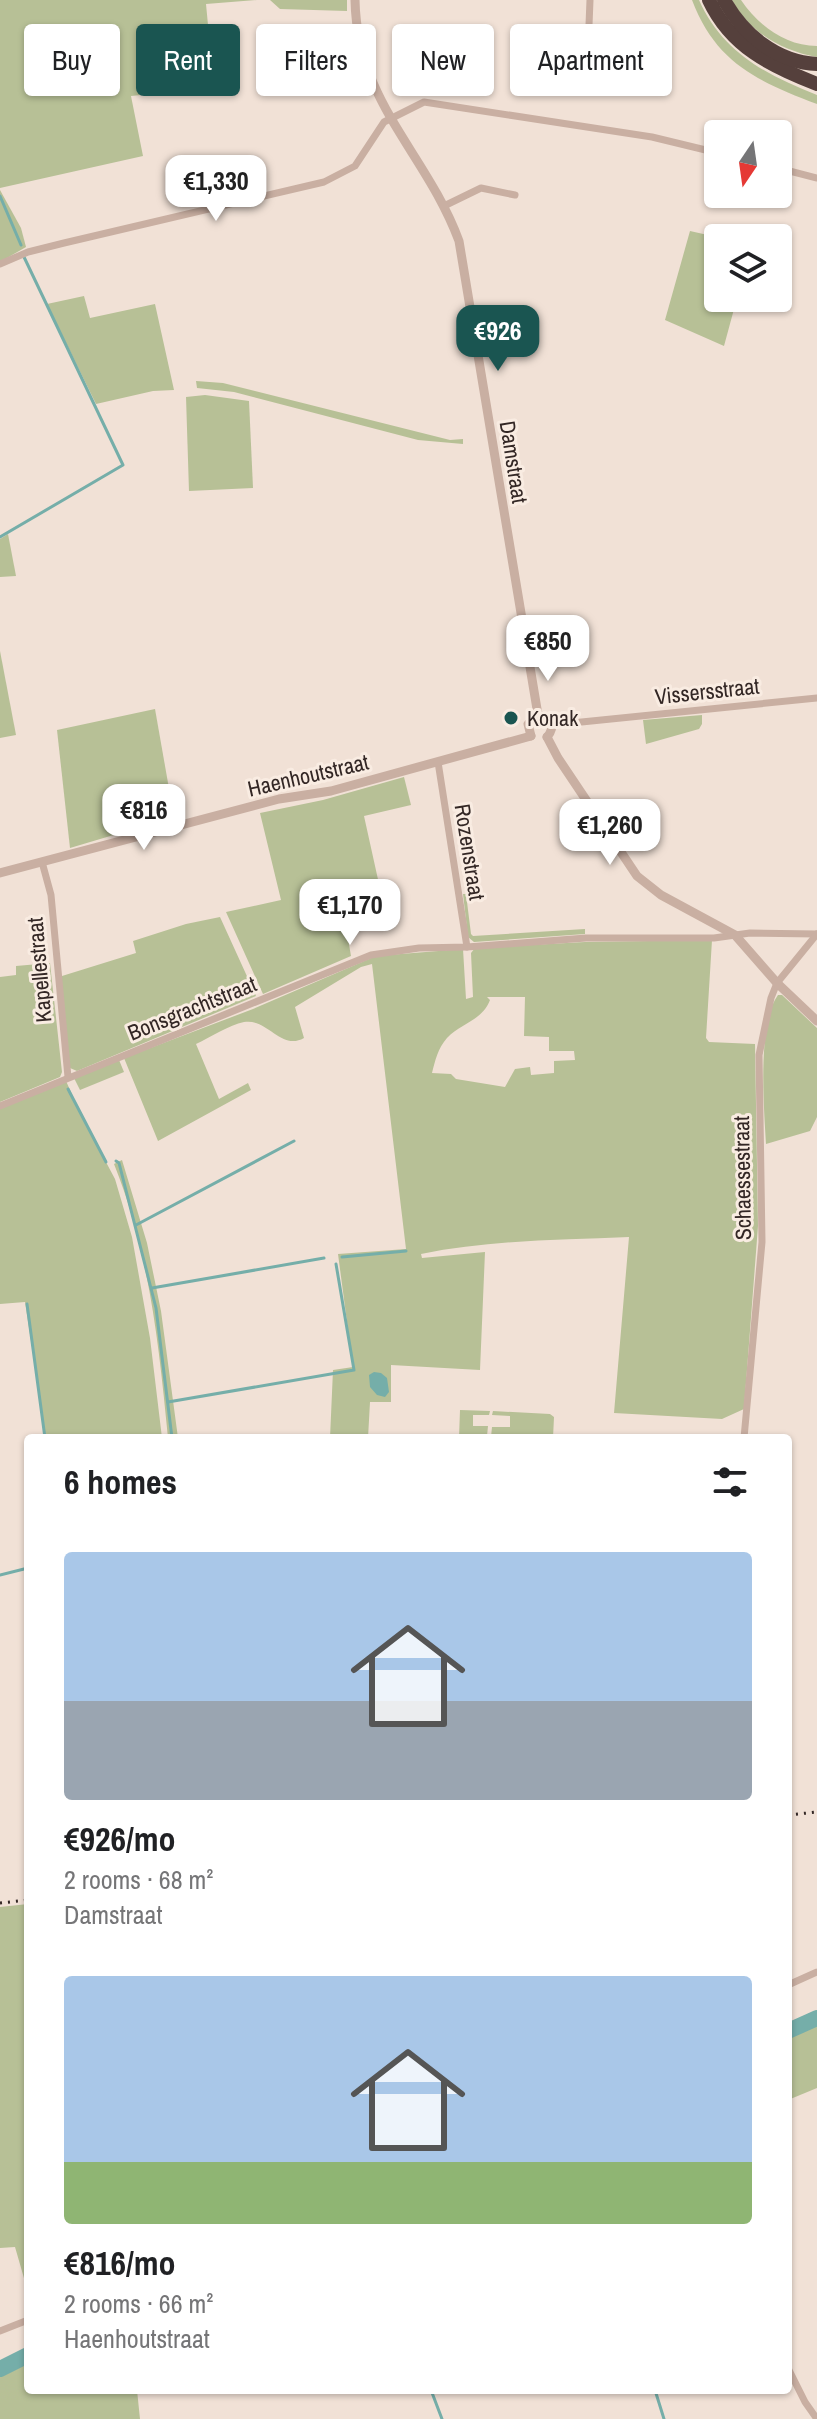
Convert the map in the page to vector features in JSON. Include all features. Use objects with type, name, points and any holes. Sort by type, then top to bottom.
[{"type":"highway","points":[[709,0],[724,25],[750,52],[761,60],[817,84]]},
{"type":"highway","points":[[724,0],[747,32],[765,47],[788,58],[817,64]]},
{"type":"street","name":"Damstraat","points":[[355,0],[356,29],[369,78],[444,206],[459,241],[538,715]]},
{"type":"street","points":[[589,24],[590,0]]},
{"type":"street","points":[[0,264],[28,252],[324,182],[355,166],[384,122],[424,102],[652,137],[704,150]]},
{"type":"street","points":[[792,172],[817,178]]},
{"type":"street","points":[[444,206],[481,188],[515,195]]},
{"type":"street","name":"Vissersstraat","points":[[552,725],[817,698]]},
{"type":"street","points":[[538,715],[547,717],[552,725],[547,737],[539,740],[531,736],[528,724],[538,715]]},
{"type":"street","name":"Haenhoutstraat","points":[[0,873],[279,799],[331,791],[531,736]]},
{"type":"street","points":[[547,737],[637,876],[661,895],[735,935],[777,983],[817,1021]]},
{"type":"street","name":"Rozenstraat","points":[[438,762],[467,947]]},
{"type":"street","name":"Kapellestraat","points":[[42,862],[51,895],[68,1077]]},
{"type":"street","name":"Schaessestraat","points":[[735,935],[817,934]]},
{"type":"street","name":"Schaessestraat","points":[[744,1434],[762,1242],[759,1055],[777,983],[817,934]]},
{"type":"street","name":"Bonsgrachtstraat","points":[[0,1106],[371,955],[419,948],[586,938],[714,938],[735,935]]},
{"type":"street","points":[[792,1983],[817,1972]]},
{"type":"street","points":[[0,2331],[24,2322]]},
{"type":"street","points":[[792,2376],[817,2419]]},
{"type":"green space","points":[[0,0],[257,0],[206,4],[208,24],[136,24],[136,96],[131,96],[143,156],[0,188]]},
{"type":"green space","points":[[270,0],[347,0],[347,11],[280,9]]},
{"type":"green space","points":[[692,0],[699,0],[720,34],[733,48],[763,70],[817,95],[817,104],[757,78],[726,55],[713,40]]},
{"type":"green space","points":[[732,0],[741,0],[764,26],[783,38],[817,46],[817,57],[779,45],[757,31]]},
{"type":"green space","points":[[0,190],[21,228],[26,247],[0,262]]},
{"type":"green space","points":[[690,231],[704,234],[704,312],[733,312],[724,346],[665,320]]},
{"type":"green space","points":[[84,296],[90,318],[155,304],[174,390],[153,391],[96,404],[47,304]]},
{"type":"green space","points":[[196,381],[223,383],[450,440],[463,439],[463,444],[418,440],[234,392],[197,388]]},
{"type":"green space","points":[[205,395],[249,401],[253,488],[189,491],[186,397]]},
{"type":"green space","points":[[8,534],[16,576],[0,577],[0,539]]},
{"type":"green space","points":[[0,651],[16,735],[0,738]]},
{"type":"green space","points":[[155,709],[174,817],[70,848],[57,730]]},
{"type":"green space","points":[[702,715],[699,729],[646,744],[643,720]]},
{"type":"green space","points":[[404,777],[411,805],[364,816],[379,884],[340,892],[351,956],[263,994],[226,912],[281,900],[260,813],[323,800]]},
{"type":"green space","points":[[463,894],[466,894],[473,936],[585,929],[585,934],[474,942],[468,937]]},
{"type":"green space","points":[[220,917],[256,996],[77,1071],[70,1068],[62,976],[136,953],[133,941]]},
{"type":"green space","points":[[712,940],[706,1038],[709,1042],[755,1044],[758,1226],[744,1409],[722,1419],[614,1413],[629,1237],[525,1241],[421,1254],[422,1258],[485,1252],[480,1370],[391,1365],[391,1402],[370,1402],[368,1434],[330,1434],[333,1370],[353,1367],[338,1254],[406,1249],[372,964],[361,967],[295,1007],[304,1038],[288,1040],[253,1022],[244,1022],[196,1044],[219,1099],[248,1083],[251,1090],[158,1141],[124,1058],[253,1009],[376,956],[463,949],[466,999],[473,997],[471,953],[475,948]],"holes":[[[487,997],[525,997],[524,1036],[549,1037],[549,1051],[574,1051],[575,1060],[554,1061],[554,1073],[531,1075],[530,1067],[515,1069],[505,1087],[456,1079],[451,1074],[432,1073],[444,1042],[482,1013],[490,1000]]]},
{"type":"green space","points":[[50,963],[62,1072],[60,1077],[0,1102],[0,977],[16,975],[16,966]]},
{"type":"green space","points":[[778,995],[782,995],[817,1028],[817,1117],[810,1131],[766,1144],[764,1045],[771,1008]]},
{"type":"green space","points":[[119,1060],[124,1072],[80,1090],[74,1078]]},
{"type":"green space","points":[[66,1081],[115,1179],[132,1237],[150,1338],[162,1434],[45,1434],[25,1302],[0,1304],[0,1109]]},
{"type":"green space","points":[[122,1160],[147,1243],[161,1311],[177,1434],[168,1434],[151,1299],[136,1230],[114,1164]]},
{"type":"green space","points":[[460,1410],[490,1411],[489,1415],[473,1415],[473,1426],[488,1426],[487,1434],[459,1434]]},
{"type":"green space","points":[[493,1411],[550,1414],[554,1417],[553,1434],[491,1434],[492,1427],[510,1427],[510,1416],[492,1415]]},
{"type":"green space","points":[[24,1904],[24,2278],[15,2247],[0,2248],[0,1907]]},
{"type":"green space","points":[[817,2010],[817,2088],[792,2098],[792,2021]]},
{"type":"green space","points":[[24,2362],[24,2394],[137,2394],[140,2419],[0,2419],[0,2372]]},
{"type":"water","points":[[374,1372],[387,1378],[389,1392],[385,1397],[377,1395],[370,1387],[369,1375]]},
{"type":"waterway","points":[[0,196],[21,245]]},
{"type":"waterway","points":[[0,537],[123,465],[24,257]]},
{"type":"waterway","points":[[68,1089],[106,1162]]},
{"type":"waterway","points":[[136,1225],[294,1141]]},
{"type":"waterway","points":[[116,1161],[156,1308],[172,1434]]},
{"type":"waterway","points":[[342,1257],[406,1251]]},
{"type":"waterway","points":[[152,1288],[324,1258]]},
{"type":"waterway","points":[[168,1402],[354,1370],[336,1264]]},
{"type":"waterway","points":[[27,1304],[44,1434]]},
{"type":"waterway","points":[[0,1575],[24,1569]]},
{"type":"waterway","points":[[792,2029],[817,2018]]},
{"type":"waterway","points":[[0,2369],[24,2357]]},
{"type":"waterway","points":[[433,2394],[442,2419]]},
{"type":"waterway","points":[[656,2394],[664,2419]]},
{"type":"railway","points":[[792,1815],[817,1812]]},
{"type":"railway","points":[[0,1903],[24,1900]]},
{"type":"place","name":"Konak","points":[[511,718]]}]
